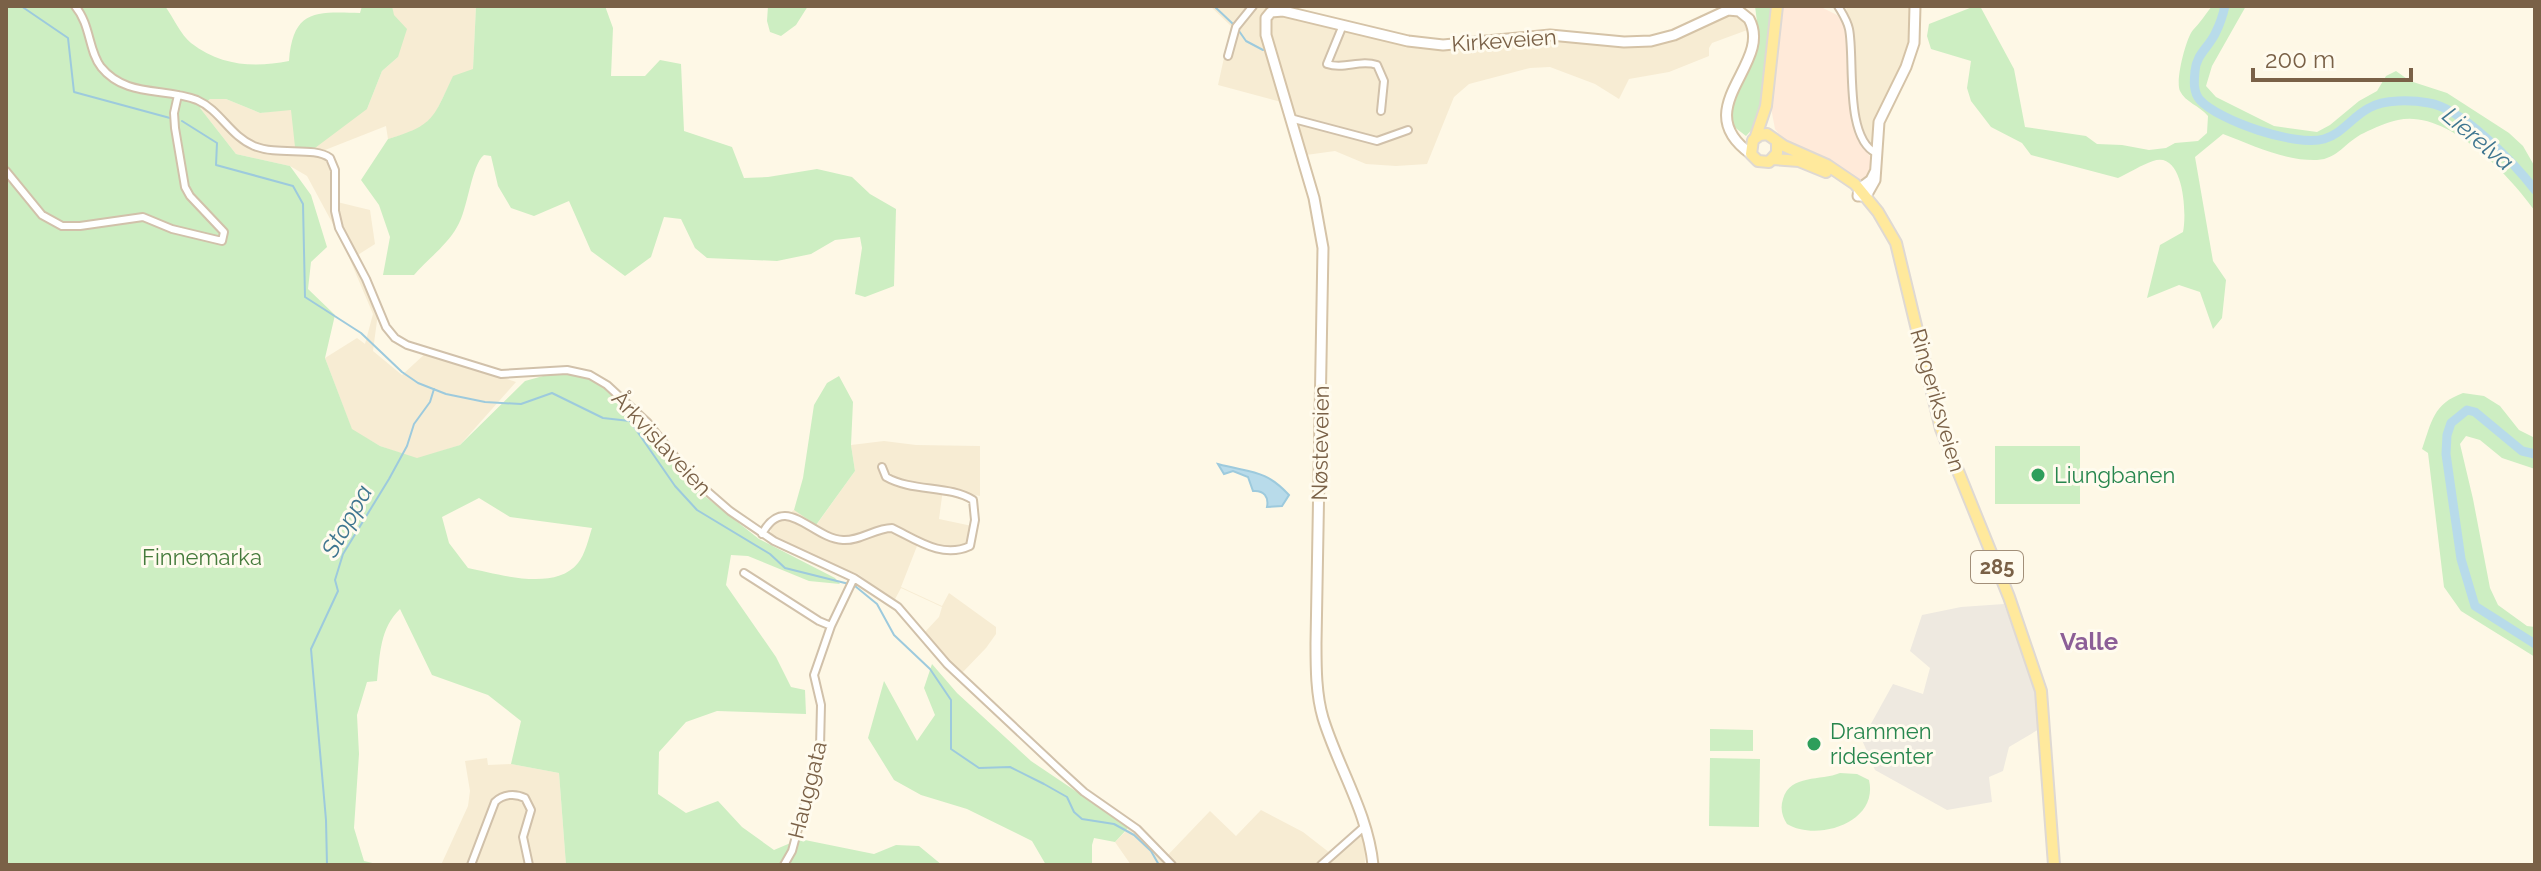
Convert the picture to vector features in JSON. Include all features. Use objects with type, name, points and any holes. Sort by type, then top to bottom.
[{"type":"main road","points":[[1728,125],[1733,140],[1751,154],[1766,106],[1777,6]]},
{"type":"main road","points":[[1861,194],[1874,185],[1879,122],[1906,67],[1914,43],[1915,6]]},
{"type":"main road","name":"Kirkeveien","points":[[1266,14],[1283,11],[1408,41],[1433,44],[1550,35],[1639,42],[1673,36],[1722,12],[1744,9],[1753,25],[1754,37],[1728,107],[1728,125]]},
{"type":"main road","name":"Nøsteveien","points":[[1266,14],[1266,35],[1317,211],[1323,248],[1317,681],[1326,728],[1365,826],[1373,865]]},
{"type":"main road","points":[[1766,106],[1778,152],[1773,159]]},
{"type":"main road","points":[[1728,125],[1739,138],[1754,138]]},
{"type":"main road","name":"285","points":[[1754,138],[1763,134],[1774,140]]},
{"type":"main road","name":"Ringeriksveien","points":[[1774,140],[1827,165],[1861,194],[1898,257],[1941,429],[2009,597],[2043,696],[2054,865]]},
{"type":"main road","name":"285","points":[[1751,154],[1762,162],[1773,159]]},
{"type":"main road","name":"Ringeriksveien","points":[[1773,159],[1789,159],[1818,168],[1861,194]]},
{"type":"street","name":"Årkvislaveien","points":[[75,6],[88,26],[98,62],[127,86],[178,95],[205,104],[253,146],[279,152],[319,152],[330,158],[336,176],[335,211],[339,228],[366,279],[386,327],[399,341],[501,374],[567,370],[599,380],[635,409],[699,485],[762,534],[898,607],[947,664],[1084,792],[1137,829],[1172,865]]},
{"type":"street","points":[[1228,56],[1235,30],[1253,6]]},
{"type":"street","points":[[1838,6],[1849,28],[1856,116],[1865,145],[1876,153]]},
{"type":"street","points":[[1343,25],[1327,64],[1340,67],[1368,62],[1377,65],[1384,81],[1381,111]]},
{"type":"street","points":[[6,171],[42,215],[62,226],[143,217],[172,229],[222,241],[224,232],[185,187],[175,128],[178,95]]},
{"type":"street","points":[[1290,118],[1379,141],[1408,130]]},
{"type":"street","points":[[762,534],[773,520],[788,515],[823,535],[841,540],[856,539],[892,528],[931,547],[955,550],[970,546],[975,520],[973,500],[904,484],[886,477],[882,467]]},
{"type":"street","points":[[744,573],[800,610],[831,626]]},
{"type":"street","name":"Hauggata","points":[[784,865],[792,851],[819,757],[821,705],[814,679],[831,626],[852,581]]},
{"type":"street","points":[[471,865],[495,802],[512,795],[525,798],[531,810],[523,837],[529,865]]},
{"type":"street","points":[[1321,865],[1365,826]]},
{"type":"shaded area","points":[[392,6],[476,6],[473,70],[453,77],[435,114],[419,130],[388,139],[386,126],[325,150],[332,164],[333,201],[370,210],[375,244],[353,258],[378,313],[373,351],[402,375],[427,352],[516,382],[460,445],[417,459],[380,446],[352,430],[325,358],[357,338],[365,344],[373,314],[342,241],[307,176],[290,166],[236,154],[200,108],[210,99],[226,99],[260,113],[291,109],[367,109],[382,71],[398,57]]},
{"type":"shaded area","points":[[1210,6],[1291,6],[1306,14],[1428,44],[1524,36],[1650,41],[1722,12],[1745,20],[1750,29],[1712,43],[1709,56],[1669,72],[1629,79],[1619,99],[1595,84],[1550,67],[1530,68],[1469,84],[1454,97],[1427,164],[1396,166],[1366,164],[1335,151],[1306,155],[1285,103],[1218,85],[1231,26]]},
{"type":"shaded area","points":[[1783,6],[1821,7],[1837,15],[1843,23],[1854,119],[1861,144],[1872,159],[1870,177],[1861,183],[1786,143],[1775,129],[1771,108]]},
{"type":"shaded area","points":[[1846,6],[1910,6],[1913,18],[1910,49],[1878,116],[1873,145],[1870,146],[1856,103]]},
{"type":"shaded area","points":[[884,441],[980,446],[980,496],[943,489],[939,519],[972,526],[969,545],[945,548],[919,541],[901,587],[942,606],[949,593],[996,627],[996,634],[986,648],[961,674],[924,633],[939,617],[942,607],[901,588],[894,601],[858,574],[805,555],[770,536],[771,526],[794,510],[817,524],[855,471],[851,445]]},
{"type":"shaded area","points":[[2004,604],[2042,717],[2041,728],[2009,747],[2003,771],[1989,777],[1992,802],[1947,810],[1875,770],[1862,740],[1893,684],[1923,694],[1930,668],[1910,651],[1922,615],[1961,607]]},
{"type":"shaded area","points":[[487,758],[488,765],[511,764],[559,773],[566,865],[441,865],[468,806],[470,791],[465,761]]},
{"type":"shaded area","points":[[1261,810],[1303,832],[1330,853],[1364,825],[1365,865],[1131,865],[1115,842],[1129,828],[1165,858],[1210,811],[1236,836]]},
{"type":"green space","name":"Finnemarka","points":[[6,6],[165,6],[180,31],[202,51],[226,61],[263,64],[289,61],[296,31],[310,17],[360,13],[362,6],[392,6],[394,15],[407,29],[398,57],[382,71],[367,109],[315,148],[295,147],[291,110],[260,113],[226,99],[210,99],[200,108],[236,154],[290,166],[311,195],[327,247],[311,262],[308,289],[335,315],[325,358],[352,429],[380,446],[417,458],[460,445],[525,381],[554,373],[581,375],[611,390],[634,411],[662,449],[702,494],[759,539],[835,578],[840,584],[809,581],[748,556],[731,555],[726,585],[776,657],[791,687],[805,690],[806,714],[717,711],[686,722],[659,752],[658,794],[686,813],[718,801],[742,827],[774,850],[800,839],[874,854],[896,845],[919,846],[942,865],[566,865],[559,773],[511,764],[521,721],[488,695],[432,675],[400,609],[385,633],[377,681],[367,682],[357,715],[359,754],[354,828],[364,861],[381,865],[6,865]],"holes":[[[479,498],[510,517],[592,528],[585,551],[568,572],[555,577],[526,579],[468,568],[449,543],[442,517]]]},
{"type":"green space","points":[[476,6],[605,6],[613,28],[611,76],[645,76],[660,60],[681,64],[684,131],[732,147],[744,178],[817,169],[852,177],[870,194],[896,209],[894,286],[865,297],[855,294],[862,248],[860,237],[835,240],[811,254],[777,261],[707,258],[695,248],[681,219],[664,217],[651,257],[625,276],[591,251],[569,201],[534,216],[511,208],[498,186],[491,156],[484,155],[476,168],[461,219],[448,240],[414,275],[383,275],[390,237],[379,205],[361,180],[388,139],[424,124],[436,111],[453,76],[473,69]]},
{"type":"green space","points":[[768,6],[808,6],[796,25],[781,36],[770,32]]},
{"type":"green space","points":[[1755,6],[1773,6],[1760,112],[1756,125],[1746,136],[1733,126],[1731,111],[1759,38]]},
{"type":"green space","points":[[1980,6],[2014,69],[2025,127],[2086,136],[2097,144],[2149,150],[2198,141],[2207,133],[2208,116],[2185,98],[2179,86],[2187,42],[2212,6],[2246,6],[2212,66],[2206,86],[2216,97],[2274,126],[2317,132],[2377,91],[2386,76],[2396,71],[2410,81],[2447,93],[2509,133],[2523,146],[2535,167],[2535,211],[2510,180],[2476,148],[2456,134],[2417,119],[2381,125],[2358,136],[2331,156],[2317,160],[2281,155],[2223,134],[2195,157],[2213,261],[2226,280],[2222,318],[2213,329],[2200,292],[2179,285],[2147,298],[2160,245],[2183,232],[2181,186],[2171,165],[2163,160],[2153,161],[2118,178],[2031,155],[2022,143],[1991,127],[1971,101],[1967,88],[1971,61],[1931,49],[1927,36],[1929,24]]},
{"type":"green space","points":[[839,376],[853,402],[851,445],[855,471],[816,525],[794,510],[803,478],[814,405],[827,383]]},
{"type":"green space","points":[[2463,393],[2484,396],[2500,406],[2519,430],[2535,438],[2535,469],[2502,458],[2480,440],[2466,436],[2460,444],[2490,588],[2498,605],[2527,626],[2535,627],[2535,657],[2461,611],[2444,587],[2428,453],[2422,449],[2439,408]]},
{"type":"green space","name":"Liungbanen","points":[[1995,446],[2080,446],[2080,504],[1995,504]]},
{"type":"green space","points":[[932,664],[957,693],[1031,761],[1129,827],[1115,842],[1094,838],[1092,865],[1046,865],[1032,841],[967,809],[921,795],[894,780],[868,738],[884,681],[917,741],[935,715],[924,688]]},
{"type":"green space","points":[[1710,729],[1753,730],[1753,751],[1710,751]]},
{"type":"green space","points":[[1710,758],[1760,759],[1759,827],[1709,826]]},
{"type":"green space","points":[[1840,773],[1857,774],[1869,780],[1870,795],[1865,808],[1855,818],[1843,825],[1814,831],[1787,824],[1782,806],[1792,786]]},
{"type":"water","points":[[1218,464],[1265,476],[1289,495],[1282,506],[1267,507],[1265,495],[1253,491],[1248,477],[1233,471],[1224,474]]},
{"type":"waterway","points":[[21,6],[68,38],[74,92],[170,118]]},
{"type":"waterway","points":[[1214,6],[1233,24]]},
{"type":"waterway","name":"Lierelva","points":[[2225,6],[2216,31],[2196,65],[2194,82],[2200,100],[2223,116],[2277,136],[2311,140],[2330,137],[2375,105],[2398,101],[2429,103],[2457,115],[2472,126],[2515,166],[2535,190]]},
{"type":"waterway","points":[[1239,31],[1246,41],[1263,50]]},
{"type":"waterway","points":[[182,121],[217,143],[216,165],[293,186],[303,204],[305,297],[361,333],[402,372],[418,383],[446,394],[485,402],[521,404],[552,393],[603,418],[630,421],[675,486],[697,510],[770,554],[785,568],[849,584]]},
{"type":"waterway","name":"Stoppa","points":[[327,865],[311,649],[338,591],[335,580],[343,554],[389,479],[434,389]]},
{"type":"waterway","name":"Lierelva","points":[[2535,454],[2522,451],[2475,412],[2467,410],[2451,423],[2447,435],[2446,454],[2461,559],[2475,606],[2535,644]]},
{"type":"waterway","points":[[855,586],[877,604],[894,635],[930,669],[951,700],[951,749],[979,768],[1010,767],[1044,784],[1067,797],[1074,812],[1082,819],[1114,824],[1134,835],[1151,851],[1159,865]]},
{"type":"place","name":"Liungbanen","points":[[2038,475]]},
{"type":"place","name":"Drammen ridesenter","points":[[1814,744]]},
{"type":"district","name":"Valle","points":[[2089,642]]}]
